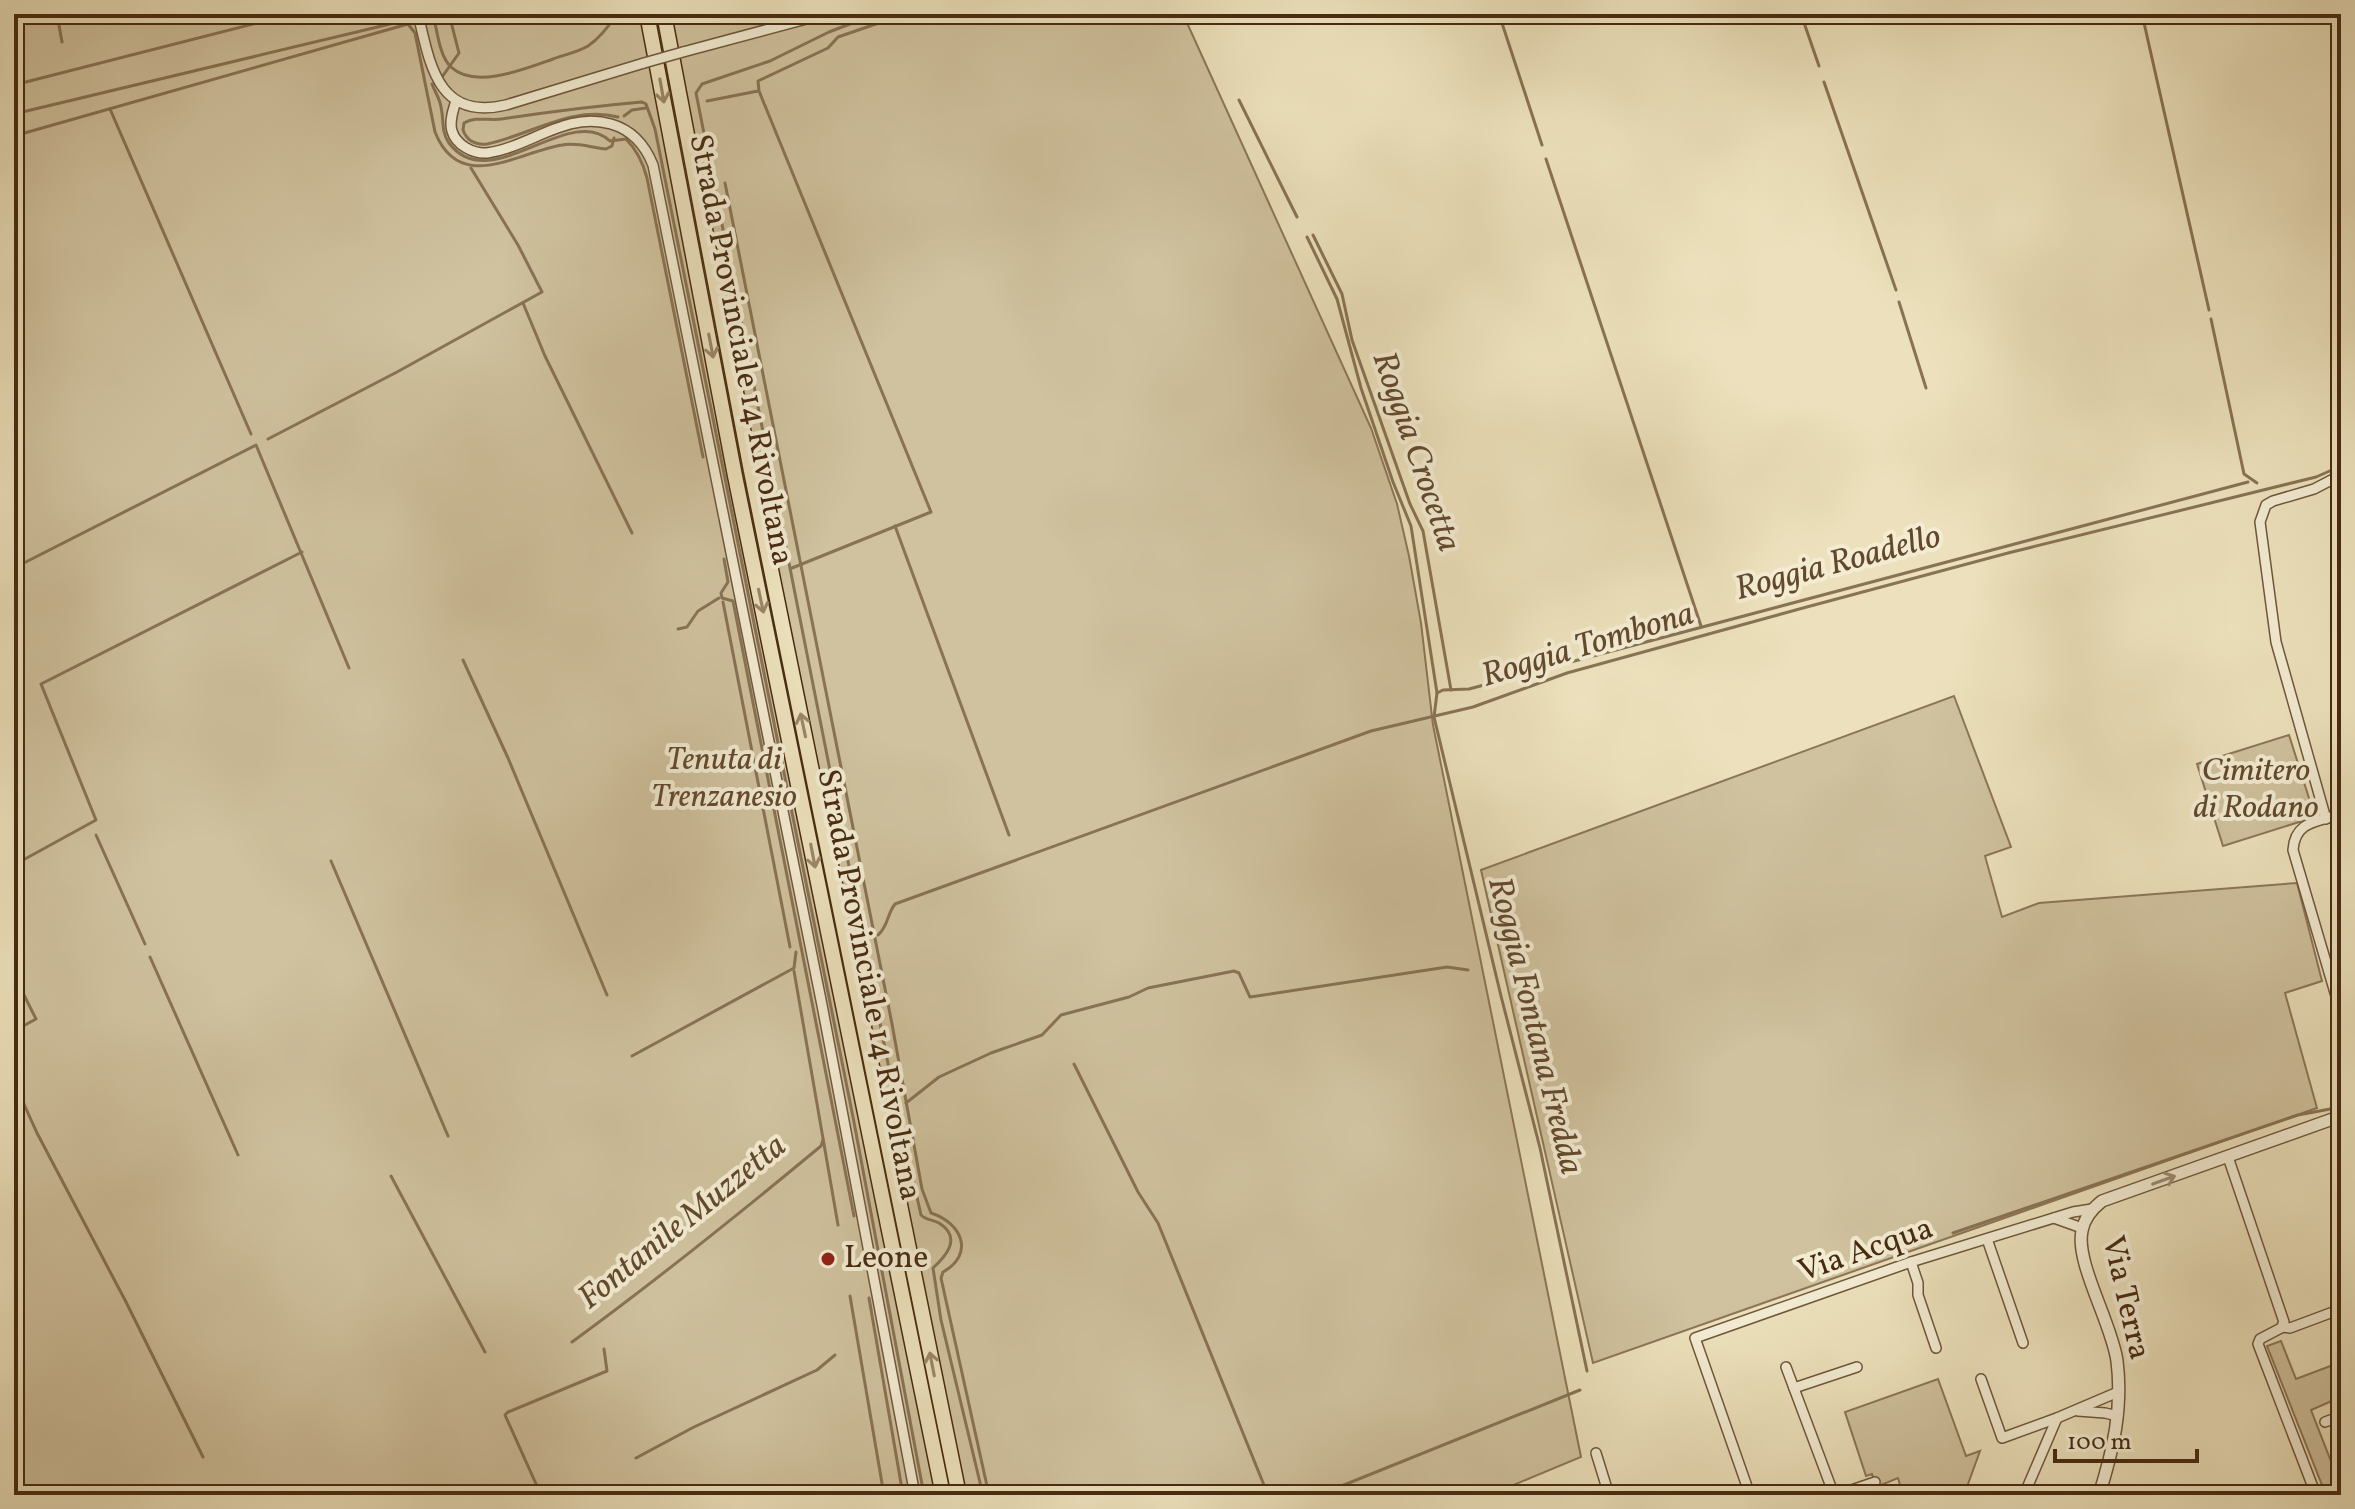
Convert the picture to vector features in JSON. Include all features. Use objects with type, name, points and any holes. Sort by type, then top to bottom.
[{"type":"highway","name":"Strada Provinciale 14 Rivoltana","points":[[647,14],[735,476],[943,1495]]},
{"type":"highway","name":"Strada Provinciale 14 Rivoltana","points":[[664,14],[754,486],[959,1495]]},
{"type":"highway","points":[[940,1410],[966,1495]]},
{"type":"street","points":[[418,14],[434,75],[456,101],[473,107],[499,107],[644,63],[825,14]]},
{"type":"street","points":[[456,101],[452,131],[459,142],[476,152],[497,150],[570,123],[595,120],[621,127],[633,135],[653,165],[825,1020],[915,1495]]},
{"type":"street","points":[[2326,819],[2276,642],[2260,522],[2266,505],[2314,489],[2341,475]]},
{"type":"street","points":[[2341,814],[2298,830],[2293,850],[2341,1013]]},
{"type":"street","points":[[2092,1209],[2102,1201],[2341,1116]]},
{"type":"street","points":[[2228,1157],[2283,1320],[2282,1327]]},
{"type":"street","name":"Via Acqua","points":[[1750,1495],[1695,1338],[1911,1262],[2092,1209]]},
{"type":"street","name":"Via Terra","points":[[2092,1209],[2082,1228],[2082,1254],[2112,1339],[2117,1361],[2118,1392],[2114,1445],[2099,1495]]},
{"type":"street","points":[[2054,1218],[2082,1228]]},
{"type":"street","points":[[1987,1239],[2023,1343]]},
{"type":"street","points":[[1911,1262],[1918,1283],[1918,1295],[1936,1348]]},
{"type":"street","points":[[2316,1495],[2258,1344],[2260,1339],[2282,1327],[2290,1328],[2340,1312]]},
{"type":"street","points":[[1786,1367],[1836,1495],[1875,1482]]},
{"type":"street","points":[[1794,1388],[1857,1367]]},
{"type":"street","points":[[1981,1379],[2002,1438],[2118,1392]]},
{"type":"street","points":[[2075,1411],[2118,1416]]},
{"type":"street","points":[[2325,1422],[2341,1416]]},
{"type":"street","points":[[2024,1495],[2057,1418]]},
{"type":"street","points":[[1596,1453],[1609,1495]]},
{"type":"green space","name":"Tenuta di Trenzanesio","points":[[14,14],[1183,14],[1371,428],[1397,504],[1421,623],[1433,725],[1581,1457],[1489,1495],[14,1495]]},
{"type":"green space","points":[[1954,696],[2011,847],[1985,856],[2002,917],[2039,903],[2297,883],[2322,981],[2285,993],[2317,1108],[1593,1363],[1481,870]]},
{"type":"green space","name":"Cimitero di Rodano","points":[[2289,735],[2315,817],[2223,846],[2197,764]]},
{"type":"green space","points":[[2281,1341],[2296,1379],[2341,1362],[2341,1397],[2311,1410],[2341,1487],[2341,1495],[2326,1495],[2267,1346]]},
{"type":"green space","points":[[1938,1379],[1966,1456],[1980,1451],[1964,1495],[1903,1495],[1898,1478],[1876,1487],[1872,1474],[1866,1476],[1845,1412]]},
{"type":"waterway","points":[[57,14],[62,42]]},
{"type":"waterway","points":[[14,85],[292,14]]},
{"type":"waterway","points":[[433,14],[447,62],[461,74],[473,77],[516,72],[584,48],[600,36],[617,14]]},
{"type":"waterway","points":[[442,77],[459,53],[449,14]]},
{"type":"waterway","points":[[684,14],[692,21],[722,14]]},
{"type":"waterway","points":[[876,14],[829,32],[770,61],[702,84],[696,93],[897,1109],[921,1215],[939,1223],[950,1235],[950,1247],[933,1268],[941,1320],[983,1495]]},
{"type":"waterway","points":[[792,568],[931,512],[759,91],[758,81],[828,48],[838,37],[905,14]]},
{"type":"waterway","points":[[1499,14],[1542,145]]},
{"type":"waterway","points":[[1801,14],[1819,66]]},
{"type":"waterway","points":[[2142,14],[2209,310]]},
{"type":"waterway","points":[[14,114],[411,19]]},
{"type":"waterway","points":[[14,136],[408,24],[415,33],[435,132],[446,151],[459,162],[475,166],[491,165],[568,144],[606,149],[612,146],[614,138]]},
{"type":"waterway","points":[[1824,82],[1896,290]]},
{"type":"waterway","points":[[432,84],[440,104],[446,139],[466,157],[486,160],[507,156],[573,133],[593,132],[610,141],[626,139],[633,148],[647,178],[703,457]]},
{"type":"waterway","points":[[707,101],[758,91]]},
{"type":"waterway","name":"Roggia Roadello","points":[[1239,100],[1297,217]]},
{"type":"waterway","points":[[618,117],[601,114],[567,118],[487,144],[472,142],[463,130],[464,123],[473,120],[642,102],[646,104],[655,129],[853,1117],[924,1495]]},
{"type":"waterway","points":[[624,116],[632,110],[646,108]]},
{"type":"waterway","points":[[110,109],[251,434]]},
{"type":"waterway","points":[[1546,159],[1701,626]]},
{"type":"waterway","points":[[268,439],[542,292],[518,245],[471,168]]},
{"type":"waterway","points":[[725,183],[922,1189],[931,1213],[950,1224],[961,1240],[959,1257],[941,1278],[989,1495]]},
{"type":"waterway","name":"Roggia Crocetta","points":[[1313,235],[1342,294],[1352,340],[1410,504],[1423,531],[1451,690]]},
{"type":"waterway","name":"Roggia Roadello","points":[[1307,237],[1337,299],[1361,388],[1411,526],[1437,693],[1469,689],[2248,482]]},
{"type":"waterway","points":[[1899,302],[1926,388]]},
{"type":"waterway","points":[[523,303],[545,356],[632,533]]},
{"type":"waterway","points":[[2211,319],[2244,474],[2257,483]]},
{"type":"waterway","points":[[14,568],[256,445],[349,668]]},
{"type":"waterway","name":"Roggia Tombona","points":[[878,935],[895,904],[1371,731],[1473,707],[1567,673],[1803,608],[2008,553],[2316,477],[2341,466]]},
{"type":"waterway","points":[[895,526],[1009,835]]},
{"type":"waterway","points":[[14,865],[96,820],[41,684],[302,552]]},
{"type":"waterway","points":[[724,559],[728,582],[721,593],[722,598],[733,601],[854,1216]]},
{"type":"waterway","points":[[678,629],[687,627],[698,611],[719,598]]},
{"type":"waterway","points":[[723,602],[790,947]]},
{"type":"waterway","points":[[463,660],[508,758],[607,995]]},
{"type":"waterway","name":"Roggia Fontana Fredda","points":[[1437,693],[1434,717],[1540,1148],[1587,1371]]},
{"type":"waterway","points":[[96,835],[145,944]]},
{"type":"waterway","points":[[331,861],[448,1136]]},
{"type":"waterway","name":"Roggia Tombona","points":[[632,1056],[794,968],[796,952]]},
{"type":"waterway","points":[[150,957],[238,1155]]},
{"type":"waterway","points":[[906,1103],[939,1077],[991,1053],[1042,1035],[1061,1015],[1129,997],[1148,988],[1234,971],[1239,973],[1250,997],[1447,967],[1468,970]]},
{"type":"waterway","points":[[794,971],[838,1225]]},
{"type":"waterway","points":[[14,975],[36,1019],[14,1031]]},
{"type":"waterway","points":[[1074,1064],[1138,1192],[1158,1223],[1268,1495]]},
{"type":"waterway","points":[[14,1082],[37,1133],[203,1457]]},
{"type":"waterway","points":[[1953,1233],[2298,1115],[2341,1107]]},
{"type":"waterway","name":"Fontanile Muzzetta","points":[[572,1342],[729,1222],[821,1146],[823,1140]]},
{"type":"waterway","points":[[391,1176],[485,1352]]},
{"type":"waterway","points":[[850,1296],[884,1495]]},
{"type":"waterway","points":[[869,1298],[903,1495]]},
{"type":"waterway","points":[[541,1495],[505,1415],[607,1371],[604,1349]]},
{"type":"waterway","points":[[636,1458],[694,1427],[817,1370],[835,1355]]},
{"type":"waterway","points":[[1319,1495],[1580,1390]]},
{"type":"place","name":"Leone","points":[[828,1259]]}]
